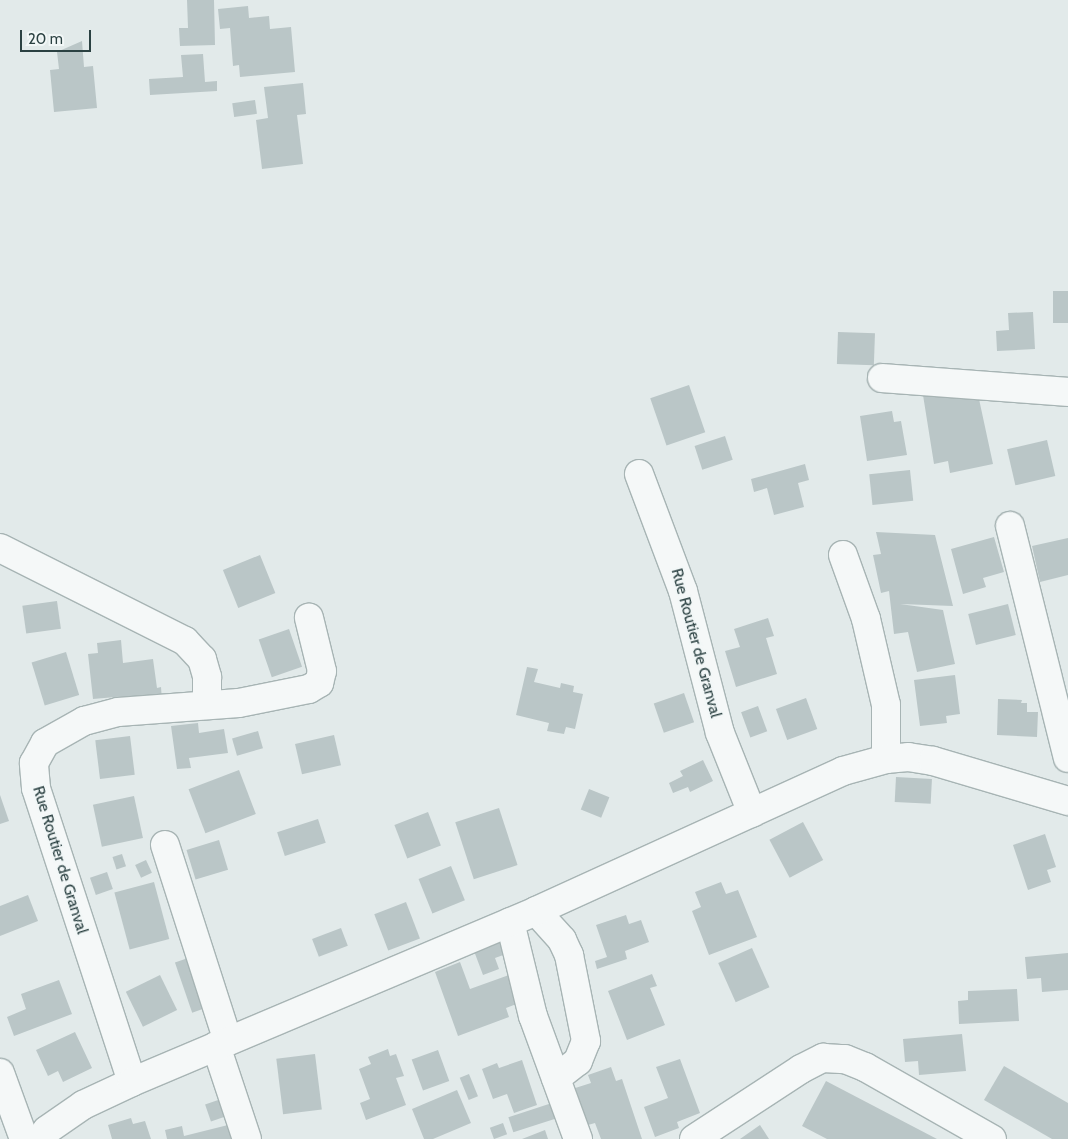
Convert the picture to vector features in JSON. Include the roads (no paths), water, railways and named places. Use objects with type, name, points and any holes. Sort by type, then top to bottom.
[{"type":"street","points":[[882,378],[1068,392]]},
{"type":"street","name":"Rue Routier de Granval","points":[[639,474],[683,591],[720,733],[752,813]]},
{"type":"street","points":[[1010,526],[1068,758]]},
{"type":"street","points":[[0,548],[185,641],[202,659],[208,677],[207,705]]},
{"type":"street","points":[[843,555],[866,619],[886,705],[886,759]]},
{"type":"street","name":"Rue Routier de Granval","points":[[132,1082],[36,788],[34,763],[45,743],[84,721],[118,712],[207,705],[291,693],[319,683],[322,671],[308,618]]},
{"type":"street","points":[[40,1139],[47,1130],[83,1105],[132,1082],[536,911],[843,771],[886,759],[908,757],[933,761],[1068,801]]},
{"type":"street","points":[[165,845],[247,1139]]},
{"type":"street","points":[[536,911],[562,940],[569,955],[586,1041],[578,1061],[556,1078]]},
{"type":"street","points":[[510,922],[533,1016],[578,1139]]},
{"type":"street","points":[[694,1139],[801,1069],[823,1058],[845,1059],[865,1067],[992,1139]]},
{"type":"street","points":[[0,1073],[24,1139]]}]
